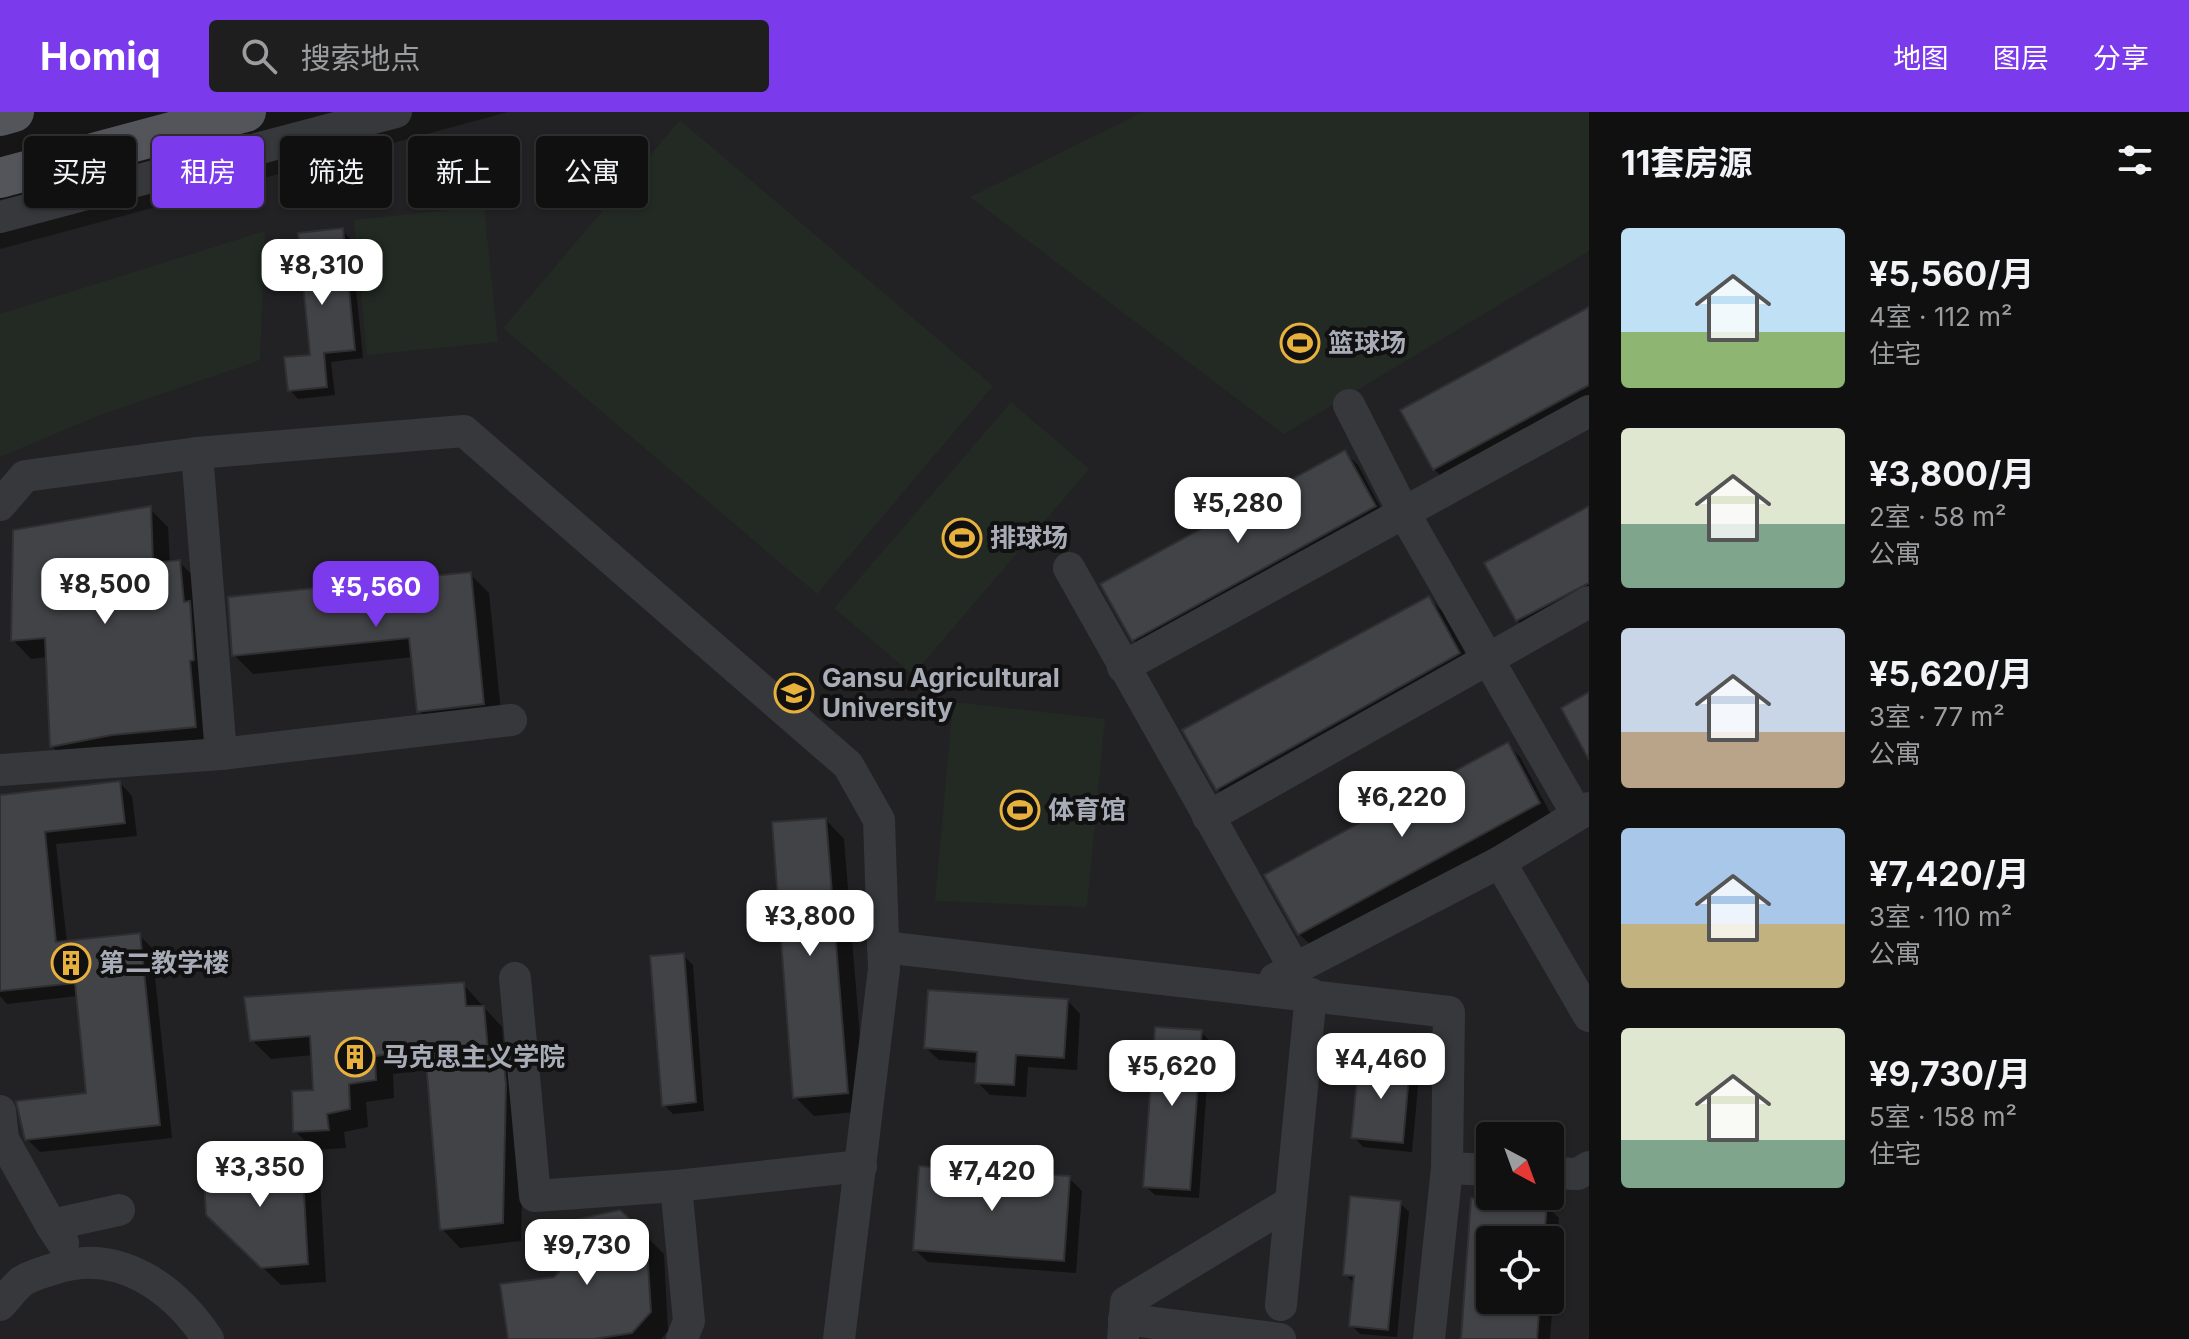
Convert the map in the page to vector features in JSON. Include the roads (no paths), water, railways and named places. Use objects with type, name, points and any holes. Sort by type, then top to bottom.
[{"type":"main road","points":[[0,116],[14,112]]},
{"type":"main road","points":[[0,178],[246,112]]},
{"type":"street","points":[[0,217],[396,112]]},
{"type":"street","points":[[1303,982],[1583,811],[1404,513],[1349,405]]},
{"type":"street","points":[[1123,667],[1589,411]]},
{"type":"street","points":[[0,505],[25,476],[197,453],[464,431],[848,765],[879,820],[884,969],[839,1339]]},
{"type":"street","points":[[197,453],[221,754]]},
{"type":"street","points":[[1069,568],[1303,982],[1291,1202],[1281,1305]]},
{"type":"street","points":[[1208,817],[1589,602]]},
{"type":"street","points":[[0,770],[221,754],[511,720]]},
{"type":"street","points":[[1500,862],[1589,1016]]},
{"type":"street","points":[[883,947],[1257,988],[1303,982],[1449,1012],[1447,1168],[1429,1339]]},
{"type":"street","points":[[515,978],[535,1196],[676,1186],[861,1166]]},
{"type":"street","points":[[0,1111],[3,1139],[75,1262]]},
{"type":"street","points":[[1447,1168],[1476,1169]]},
{"type":"street","points":[[676,1186],[689,1321],[682,1339]]},
{"type":"street","points":[[1280,1339],[1124,1329],[1126,1302],[1291,1202]]},
{"type":"street","points":[[51,1225],[119,1210]]},
{"type":"street","points":[[0,1305],[23,1281],[75,1262],[115,1264],[146,1276],[192,1316],[208,1339]]},
{"type":"place","name":"篮球场","points":[[1300,343]]},
{"type":"place","name":"排球场","points":[[962,538]]},
{"type":"place","name":"Gansu Agricultural University","points":[[794,693]]},
{"type":"place","name":"体育馆","points":[[1020,810]]},
{"type":"place","name":"第二教学楼","points":[[71,963]]},
{"type":"place","name":"马克思主义学院","points":[[355,1057]]}]
